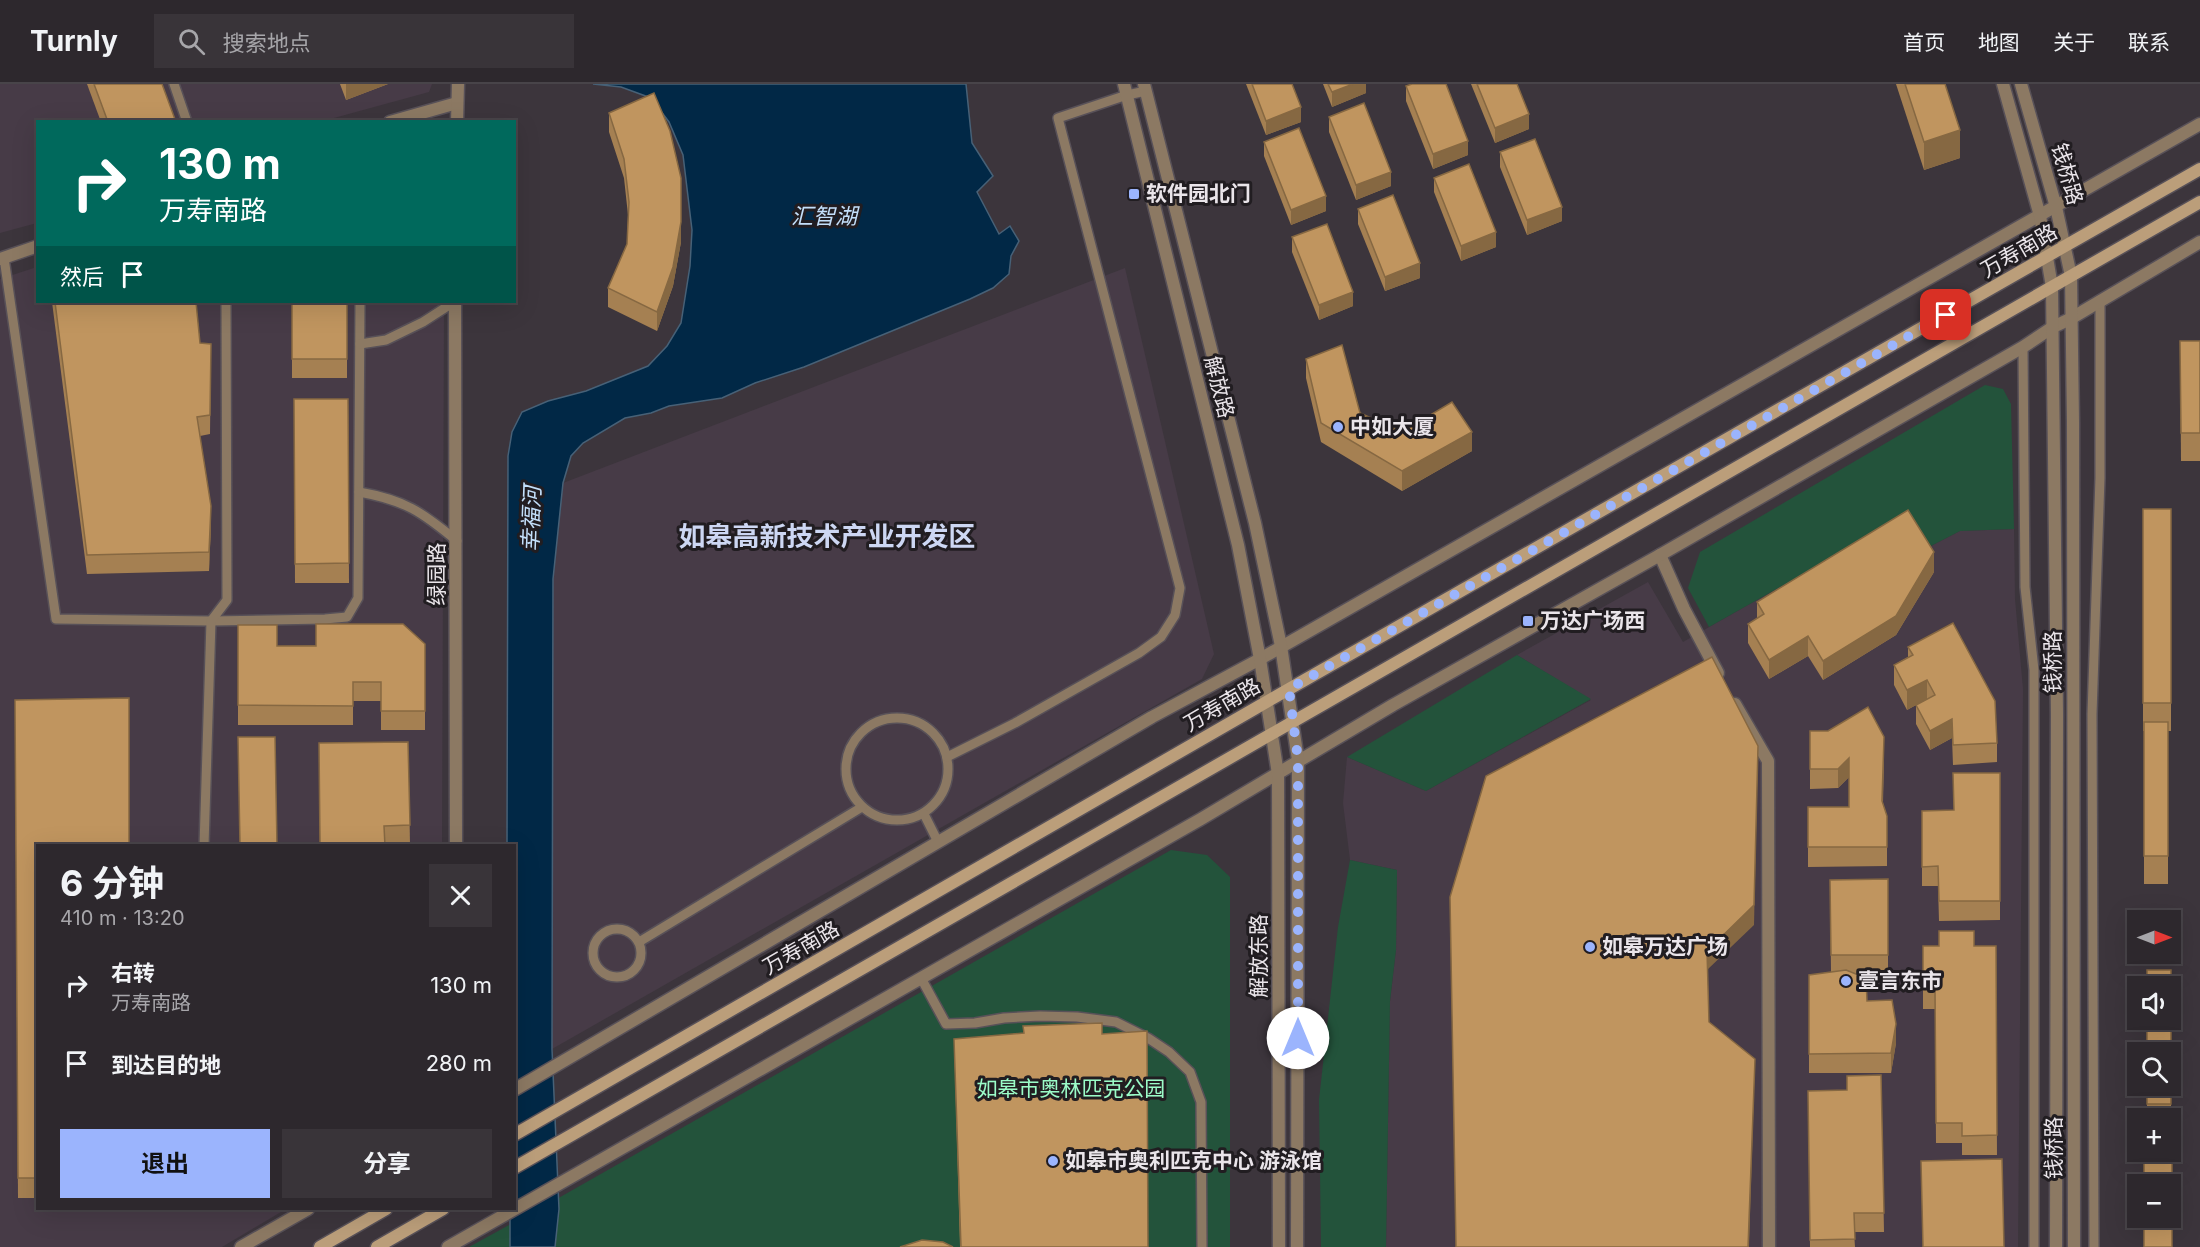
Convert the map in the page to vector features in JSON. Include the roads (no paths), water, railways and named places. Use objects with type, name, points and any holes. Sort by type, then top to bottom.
[{"type":"main road","name":"万寿南路","points":[[516,1134],[1266,702],[2200,169]]},
{"type":"main road","points":[[516,1167],[2200,202]]},
{"type":"main road","points":[[320,1247],[384,1210]]},
{"type":"main road","points":[[377,1247],[441,1210]]},
{"type":"street","points":[[457,120],[458,84]]},
{"type":"street","name":"钱桥路","points":[[2003,84],[2040,216],[2052,287],[2056,702],[2055,1247]]},
{"type":"street","name":"钱桥路","points":[[2021,84],[2056,207],[2071,276],[2074,1247]]},
{"type":"street","name":"解放路","points":[[1145,87],[1255,523],[1289,689]]},
{"type":"street","name":"解放路","points":[[1125,89],[1238,545],[1266,702]]},
{"type":"street","points":[[397,120],[457,103]]},
{"type":"street","points":[[516,1089],[1152,717],[1260,659],[2200,124]]},
{"type":"street","points":[[516,1208],[1660,555],[2200,242]]},
{"type":"street","points":[[2,259],[36,247]]},
{"type":"street","name":"绿园路","points":[[454,303],[457,541],[456,844]]},
{"type":"street","points":[[1660,555],[1684,609],[1768,761],[1769,1247]]},
{"type":"street","name":"解放东路","points":[[1289,689],[1298,760],[1297,1247]]},
{"type":"street","name":"解放东路","points":[[1266,702],[1278,774],[1279,1247]]},
{"type":"street","points":[[241,1247],[306,1210]]},
{"type":"street","points":[[448,1247],[513,1210]]},
{"type":"lane","points":[[174,84],[186,120]]},
{"type":"lane","points":[[947,757],[1015,723],[1139,653],[1161,637],[1175,615],[1180,588],[1058,118],[1125,89],[1145,87]]},
{"type":"lane","points":[[2,259],[56,619],[211,621],[325,619],[347,616],[358,598],[360,303]]},
{"type":"lane","points":[[2094,1247],[2092,714],[2100,478],[2100,300]]},
{"type":"lane","points":[[204,844],[211,621],[227,600],[226,303]]},
{"type":"lane","points":[[360,344],[386,340],[423,322],[452,303]]},
{"type":"lane","points":[[2022,347],[2025,587],[2034,670],[2034,1247]]},
{"type":"lane","points":[[359,492],[389,497],[426,515],[457,541]]},
{"type":"lane","points":[[897,717],[914,720],[929,729],[941,742],[947,757],[949,774],[945,789],[936,803],[924,814],[908,820],[892,821],[876,816],[862,807],[852,793],[846,777],[847,759],[853,743],[864,729],[879,721],[897,717]]},
{"type":"lane","points":[[639,942],[862,807]]},
{"type":"lane","points":[[924,814],[938,842]]},
{"type":"lane","points":[[611,929],[627,931],[639,942],[641,950],[638,964],[627,975],[612,977],[605,974],[595,962],[593,954],[598,939],[611,929]]},
{"type":"lane","points":[[921,978],[946,1024],[1040,1016],[1077,1017],[1116,1022],[1148,1038],[1190,1072],[1201,1102],[1202,1247]]},
{"type":"water","name":"汇智湖","points":[[593,84],[966,84],[972,143],[993,176],[977,192],[999,234],[1010,226],[1019,241],[1011,256],[1009,274],[993,288],[804,367],[755,383],[722,398],[669,406],[651,413],[625,418],[583,443],[571,456],[563,483],[553,579],[552,1049],[559,1209],[555,1247],[510,1247],[510,1210],[516,1210],[516,844],[507,844],[508,456],[512,432],[522,412],[548,401],[586,391],[648,366],[667,346],[681,323],[690,266],[692,230],[683,155],[669,122],[651,98],[621,87]]},
{"type":"place","name":"软件园北门","points":[[1134,194]]},
{"type":"place","name":"中如大厦","points":[[1338,427]]},
{"type":"place","name":"万达广场西","points":[[1528,621]]},
{"type":"place","name":"如皋万达广场","points":[[1590,947]]},
{"type":"place","name":"壹言东市","points":[[1846,981]]},
{"type":"place","name":"如皋市奥利匹克中心 游泳馆","points":[[1053,1161]]},
{"type":"district","name":"如皋高新技术产业开发区","points":[[827,537]]},
{"type":"water label","name":"幸福河","points":[[531,519]]},
{"type":"park label","name":"如皋市奥林匹克公园","points":[[1071,1089]]}]
